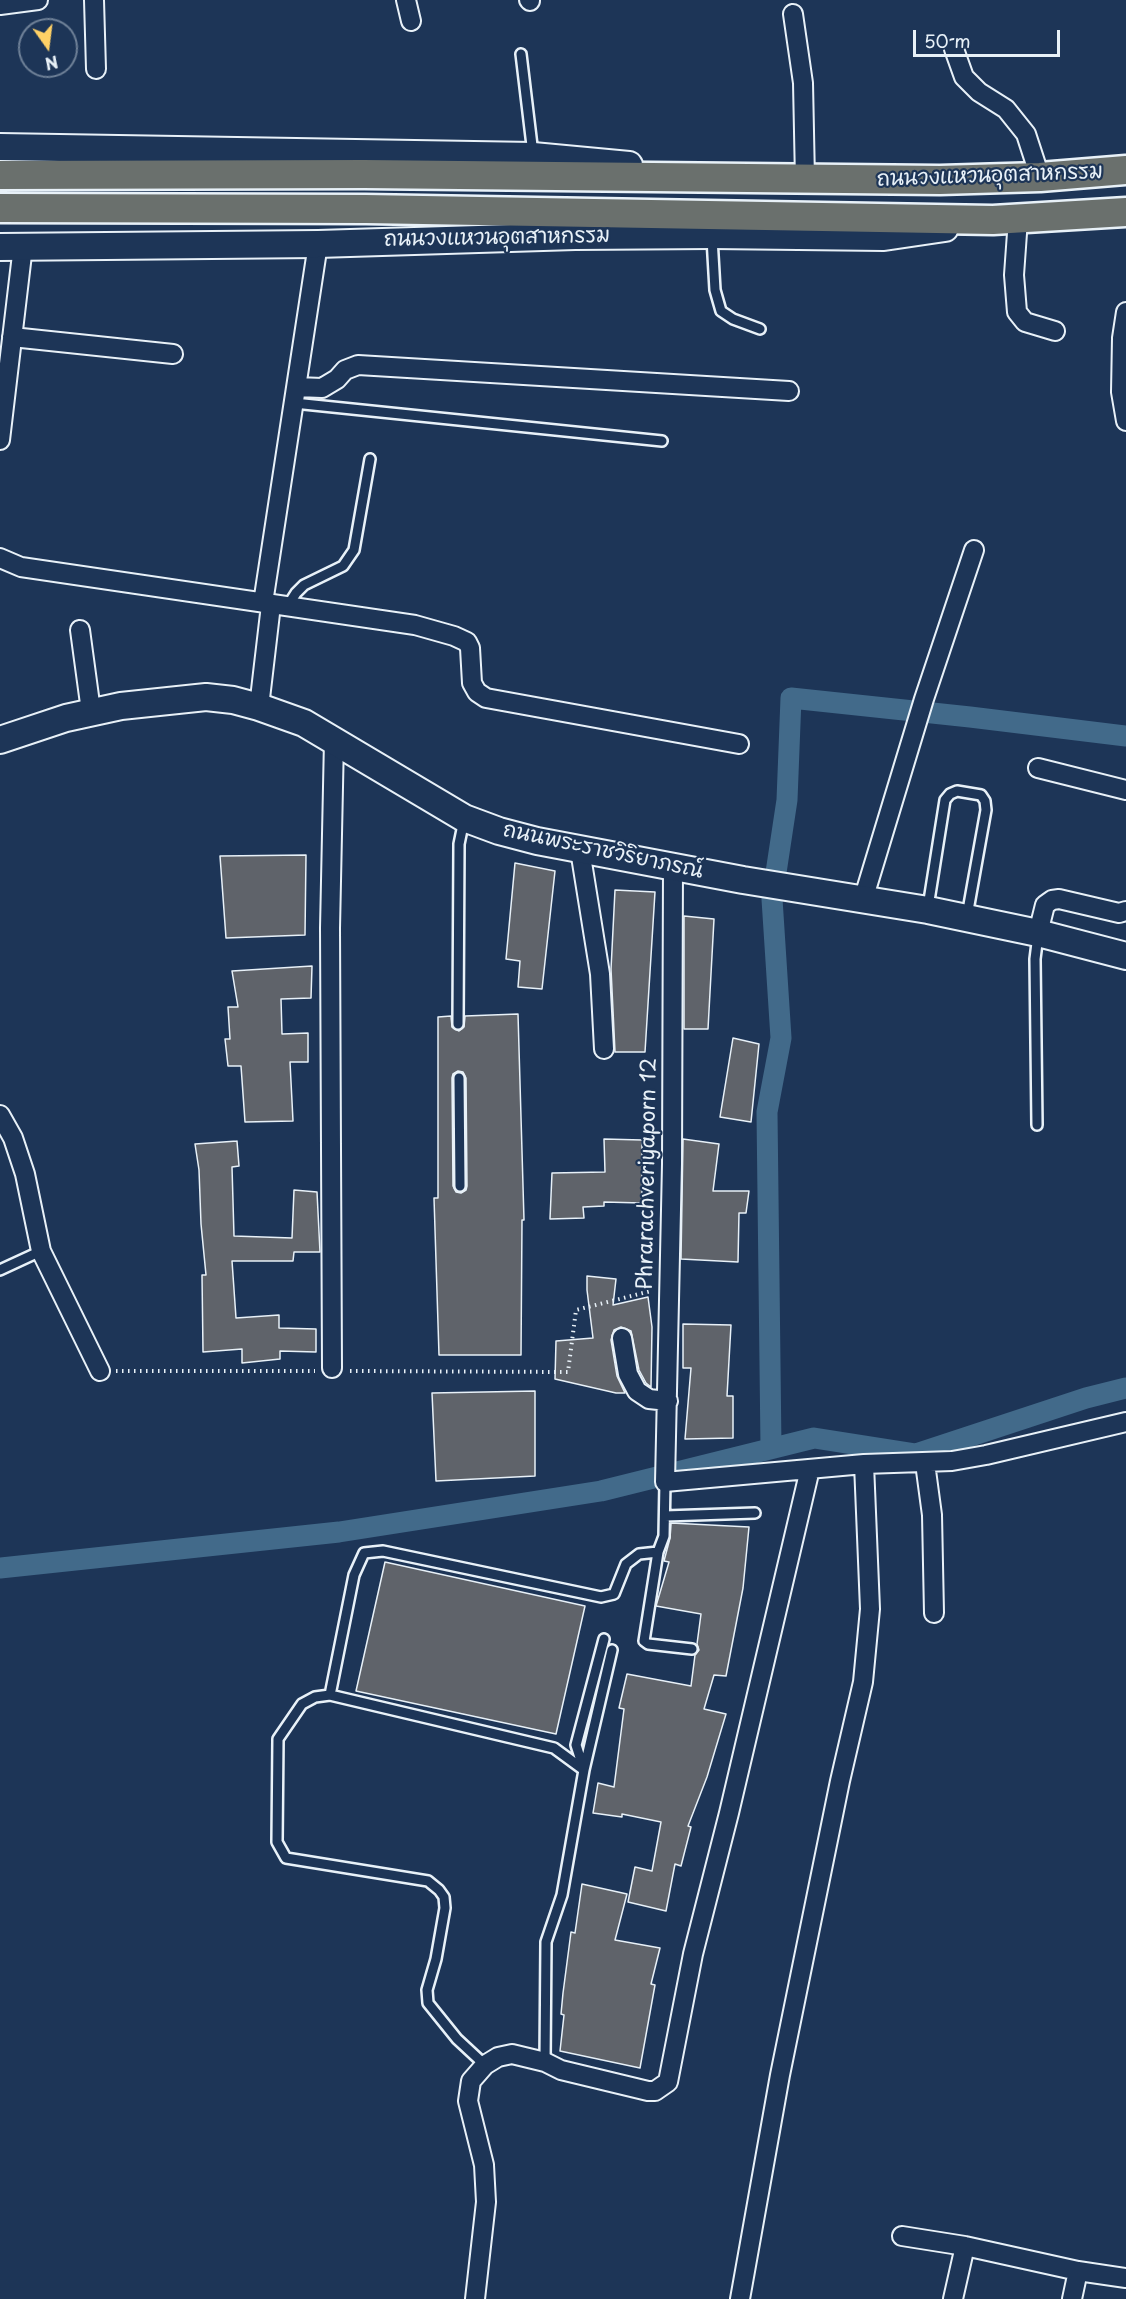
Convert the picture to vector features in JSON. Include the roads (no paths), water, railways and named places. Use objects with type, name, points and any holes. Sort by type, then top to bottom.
[{"type":"main road","name":"ถนนวงแหวนอุตสาหกรรม","points":[[0,147],[533,156],[793,179]]},
{"type":"main road","name":"ถนนวงแหวนอุตสาหกรรม","points":[[0,175],[364,174],[940,180],[1040,177],[1120,169]]},
{"type":"main road","name":"ถนนวงแหวนอุตสาหกรรม","points":[[0,208],[366,209],[1006,219],[1126,212]]},
{"type":"main road","name":"ถนนวงแหวนอุตสาหกรรม","points":[[11,246],[318,244],[575,236],[884,237],[1006,219]]},
{"type":"main road","name":"ถนนพระราชวิริยาภรณ์","points":[[0,740],[41,725],[91,711],[148,702],[206,697],[260,706],[304,723],[464,818],[537,841],[743,880],[928,910],[1038,933],[1126,956]]},
{"type":"street","points":[[4,3],[38,0]]},
{"type":"street","points":[[94,0],[96,69]]},
{"type":"street","points":[[406,0],[411,21]]},
{"type":"street","points":[[793,179],[803,83],[794,14]]},
{"type":"street","points":[[954,49],[964,77],[979,92],[1006,109],[1026,134],[1040,177]]},
{"type":"street","points":[[1006,219],[1017,312],[1025,322],[1055,331]]},
{"type":"street","points":[[260,706],[296,395],[318,244]]},
{"type":"street","points":[[0,440],[12,338],[11,246]]},
{"type":"street","points":[[1126,312],[1122,338],[1121,392],[1126,421]]},
{"type":"street","points":[[12,338],[173,354]]},
{"type":"street","points":[[296,395],[322,388],[337,380],[345,370],[358,365],[789,391]]},
{"type":"street","points":[[863,900],[924,699],[974,550]]},
{"type":"street","points":[[0,558],[21,567],[415,625],[466,642],[470,648],[472,683],[477,692],[486,698],[739,744]]},
{"type":"street","points":[[80,630],[91,711]]},
{"type":"street","points":[[333,1370],[330,928],[334,740]]},
{"type":"street","points":[[1038,768],[1126,790]]},
{"type":"street","points":[[580,850],[600,974],[604,1049]]},
{"type":"street","name":"Phrarachveriyaporn 12","points":[[665,1480],[672,1164],[673,867]]},
{"type":"street","points":[[1038,933],[1045,904],[1052,900],[1059,899],[1119,913],[1126,911]]},
{"type":"street","points":[[0,1115],[13,1138],[26,1174],[41,1251],[100,1371]]},
{"type":"street","points":[[622,1338],[628,1374],[637,1391],[649,1399],[668,1401]]},
{"type":"street","points":[[665,1480],[864,1464],[925,1463],[986,1455],[1126,1422]]},
{"type":"street","points":[[925,1463],[932,1515],[934,1613]]},
{"type":"street","points":[[740,2299],[780,2075],[840,1781],[863,1682],[870,1609],[864,1464]]},
{"type":"street","points":[[475,2299],[486,2202],[484,2165],[468,2101],[471,2081],[485,2065],[498,2057],[512,2054],[545,2062],[561,2070],[648,2091],[655,2091],[668,2082],[693,1954],[729,1813],[810,1469]]},
{"type":"street","points":[[902,2236],[965,2246],[1078,2271],[1126,2278]]},
{"type":"street","points":[[952,2299],[965,2246]]},
{"type":"street","points":[[1072,2299],[1078,2271]]},
{"type":"lane","points":[[521,54],[533,156]]},
{"type":"lane","points":[[712,235],[714,290],[721,311],[733,319],[760,329]]},
{"type":"lane","points":[[296,395],[662,441]]},
{"type":"lane","points":[[273,605],[296,593],[304,585],[343,566],[354,550],[370,459]]},
{"type":"lane","points":[[928,910],[945,800],[957,791],[981,795],[985,801],[986,810],[967,918]]},
{"type":"lane","points":[[458,1024],[459,844],[464,818]]},
{"type":"lane","points":[[1037,1125],[1035,959],[1038,933]]},
{"type":"lane","points":[[459,1078],[460,1186]]},
{"type":"lane","points":[[0,1270],[41,1251]]},
{"type":"lane","points":[[665,1480],[664,1536],[658,1552],[644,1641],[648,1644],[692,1649]]},
{"type":"lane","points":[[665,1516],[755,1513]]},
{"type":"lane","points":[[330,1695],[354,1575],[364,1553],[383,1551],[602,1597],[614,1594],[626,1564],[639,1554],[658,1552]]},
{"type":"lane","points":[[584,1770],[576,1745],[604,1639]]},
{"type":"lane","points":[[545,2062],[546,1942],[562,1895],[584,1770],[612,1650]]},
{"type":"lane","points":[[485,2065],[457,2039],[428,2003],[427,1990],[436,1959],[445,1908],[444,1897],[439,1890],[428,1881],[286,1858],[276,1842],[278,1739],[302,1704],[315,1697],[330,1695],[554,1748],[584,1770]]},
{"type":"waterway","points":[[771,1448],[767,1112],[781,1038],[772,899],[787,800],[791,698],[1126,736]]},
{"type":"waterway","points":[[0,1568],[339,1532],[601,1491],[814,1438],[916,1454],[1086,1398],[1126,1388]]}]
